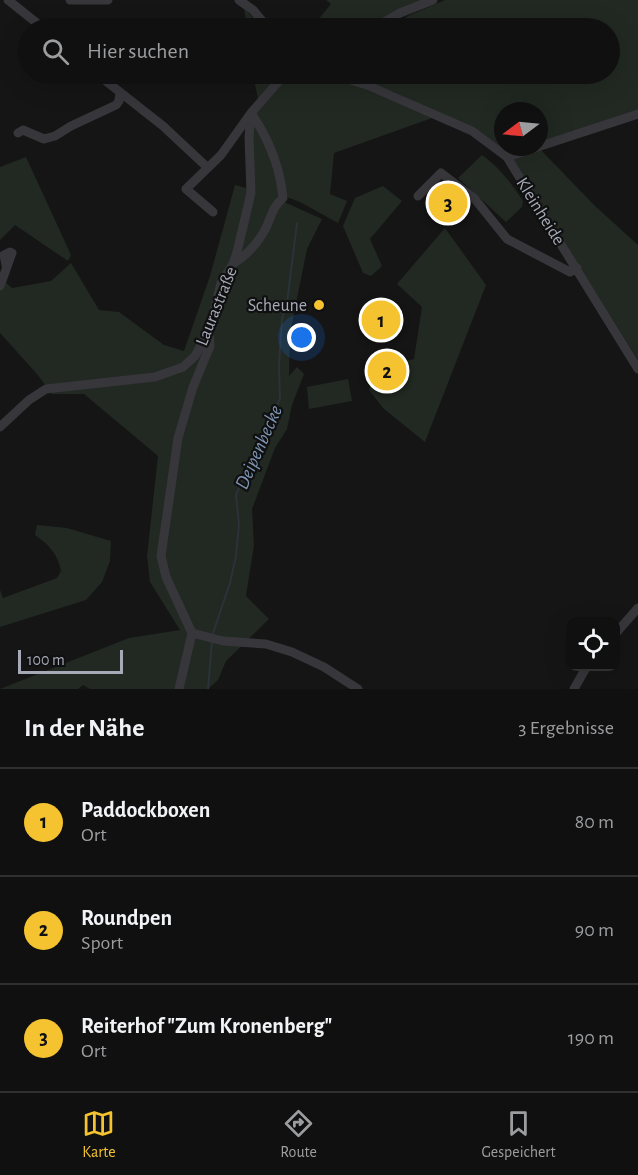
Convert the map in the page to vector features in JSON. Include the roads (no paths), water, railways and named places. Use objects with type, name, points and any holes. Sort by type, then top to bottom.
[{"type":"street","points":[[9,0],[31,18]]},
{"type":"street","points":[[70,0],[108,0]]},
{"type":"street","points":[[239,0],[260,18]]},
{"type":"street","points":[[393,18],[428,1]]},
{"type":"street","points":[[110,84],[171,133],[208,168]]},
{"type":"street","points":[[213,212],[186,189],[221,155],[251,113],[276,84]]},
{"type":"street","name":"Kleinheide","points":[[363,84],[472,131],[507,157],[638,369]]},
{"type":"street","points":[[18,133],[28,130],[44,139],[55,136],[116,105],[124,94]]},
{"type":"street","points":[[233,264],[254,246],[277,203],[283,198],[268,140],[251,113]]},
{"type":"street","name":"Laurastraße","points":[[0,427],[29,400],[46,389],[155,377],[183,367],[195,356],[209,331],[221,283],[233,264],[251,192],[249,137],[251,113]]},
{"type":"street","points":[[507,157],[638,114]]},
{"type":"street","points":[[418,196],[441,173],[474,198],[507,239],[570,272],[577,268]]},
{"type":"street","points":[[0,286],[6,266]]},
{"type":"street","points":[[179,689],[192,633],[166,577],[161,556],[178,438],[193,387],[210,346],[209,331]]},
{"type":"street","points":[[620,628],[638,608]]},
{"type":"street","points":[[192,633],[223,641],[266,644],[292,652],[324,667],[358,689]]},
{"type":"street","points":[[574,689],[583,671]]},
{"type":"waterway","name":"Deipenbecke","points":[[213,633],[230,583],[236,556],[239,525],[236,495],[246,471],[262,444],[280,398],[279,365],[282,319],[287,303],[297,223]]},
{"type":"waterway","name":"Deipenbecke","points":[[208,689],[212,641]]},
{"type":"place","name":"Reiterhof \"Zum Kronenberg\"","points":[[448,203]]},
{"type":"place","name":"Scheune","points":[[319,305]]},
{"type":"place","name":"Paddockboxen","points":[[381,320]]},
{"type":"place","name":"Roundpen","points":[[387,371]]}]
